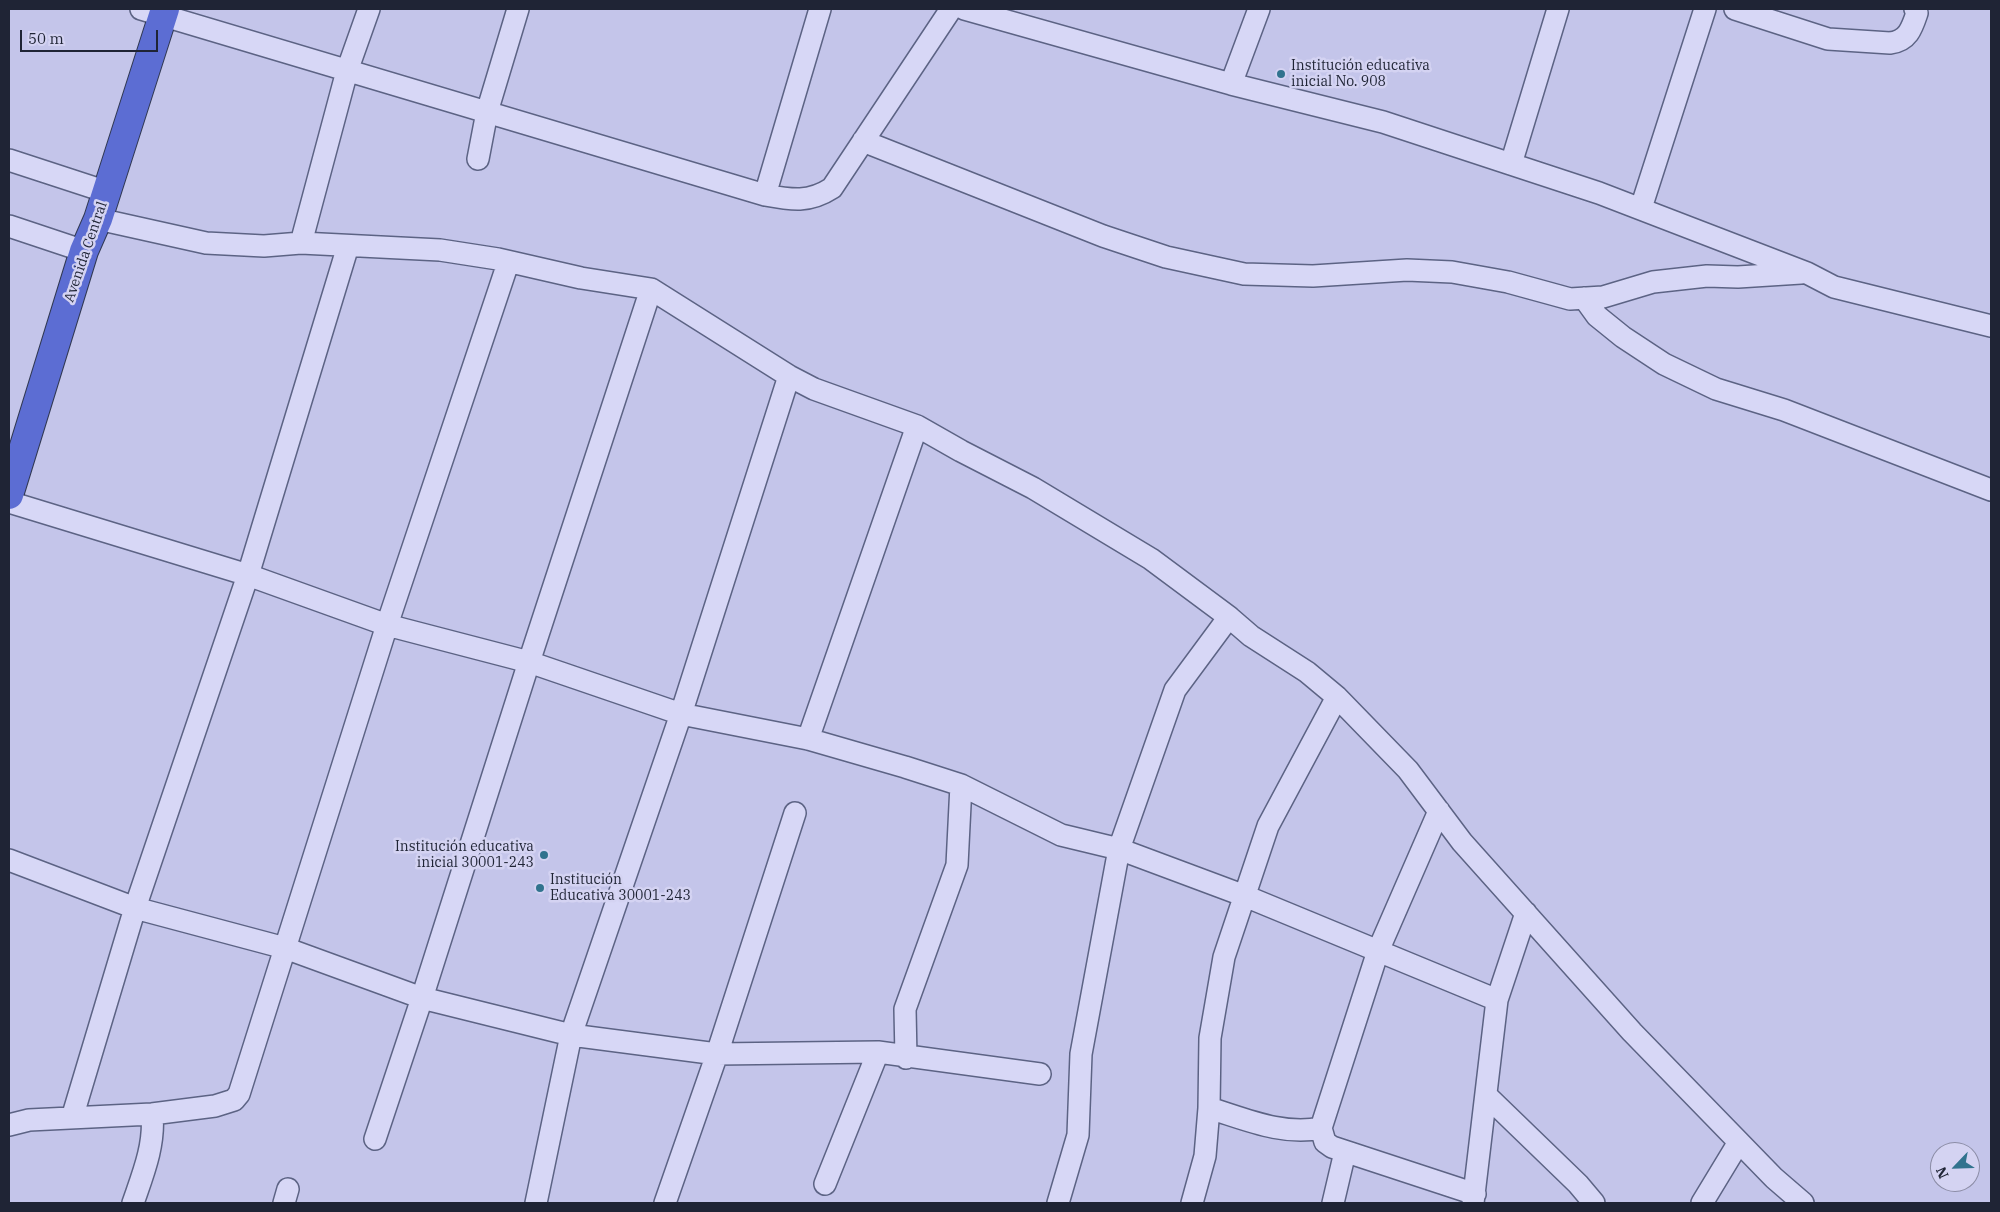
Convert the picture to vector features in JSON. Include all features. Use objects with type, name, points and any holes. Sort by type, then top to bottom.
[{"type":"highway","name":"Avenida Central","points":[[9,495],[84,251],[107,192],[156,11]]},
{"type":"street","points":[[301,243],[348,71],[369,9]]},
{"type":"street","points":[[478,159],[487,112],[518,9]]},
{"type":"street","points":[[765,195],[820,9]]},
{"type":"street","points":[[156,11],[348,71],[765,195],[789,200],[820,196],[832,188],[951,9]]},
{"type":"street","points":[[964,9],[1231,84],[1382,122],[1642,208],[1807,273],[1834,286],[1991,326]]},
{"type":"street","points":[[1231,84],[1259,9]]},
{"type":"street","points":[[1511,164],[1558,9]]},
{"type":"street","points":[[1642,208],[1705,9]]},
{"type":"street","points":[[1735,9],[1828,39],[1890,43],[1907,36],[1917,13],[1915,9]]},
{"type":"street","points":[[863,141],[1103,236],[1166,257],[1244,274],[1313,276],[1407,270],[1452,272],[1508,282],[1570,299],[1603,297],[1653,282],[1689,278],[1807,273]]},
{"type":"street","points":[[9,160],[107,192]]},
{"type":"street","points":[[98,218],[206,243],[264,246],[301,243],[440,250],[498,259],[581,278],[651,288],[788,376],[814,389],[917,426],[1033,488],[1134,549],[1230,617],[1251,636],[1307,672],[1337,697],[1408,770],[1462,842],[1632,1032],[1774,1178],[1803,1203]]},
{"type":"street","points":[[9,226],[84,251]]},
{"type":"street","points":[[72,1118],[135,908],[248,575],[348,246]]},
{"type":"street","points":[[9,1125],[29,1120],[152,1114],[216,1106],[234,1100],[239,1094],[387,625],[508,262]]},
{"type":"street","points":[[375,1139],[651,288]]},
{"type":"street","points":[[1584,298],[1598,316],[1623,337],[1664,364],[1716,390],[1784,410],[1991,490]]},
{"type":"street","points":[[536,1203],[571,1035],[681,714],[788,376]]},
{"type":"street","points":[[808,739],[917,426]]},
{"type":"street","points":[[9,502],[248,575],[387,625],[529,662],[681,714],[808,739],[961,785],[1061,835],[1119,849],[1245,896],[1497,1000]]},
{"type":"street","points":[[1058,1203],[1078,1135],[1081,1054],[1119,849],[1175,690],[1230,617]]},
{"type":"street","points":[[1192,1203],[1204,1156],[1209,1108],[1210,1038],[1224,957],[1268,826],[1337,697]]},
{"type":"street","points":[[906,1058],[905,1009],[958,864],[961,785]]},
{"type":"street","points":[[1439,811],[1378,951],[1321,1128],[1325,1142],[1332,1147],[1474,1199],[1497,1000],[1526,913]]},
{"type":"street","points":[[665,1203],[717,1054],[796,813]]},
{"type":"street","points":[[9,860],[135,908],[286,948],[422,998],[571,1035],[717,1054],[878,1052],[906,1058],[1040,1074]]},
{"type":"street","points":[[825,1184],[878,1052]]},
{"type":"street","points":[[1486,1095],[1578,1184],[1594,1203]]},
{"type":"street","points":[[1209,1108],[1265,1125],[1304,1132],[1321,1128]]},
{"type":"street","points":[[133,1203],[150,1149],[153,1129],[152,1114]]},
{"type":"street","points":[[1702,1203],[1739,1142]]},
{"type":"street","points":[[1333,1203],[1346,1152]]},
{"type":"place","name":"Institución educativa inicial No. 908","points":[[1281,74]]},
{"type":"place","name":"Institución educativa inicial 30001-243","points":[[544,855]]},
{"type":"place","name":"Institución Educativa 30001-243","points":[[540,888]]}]
